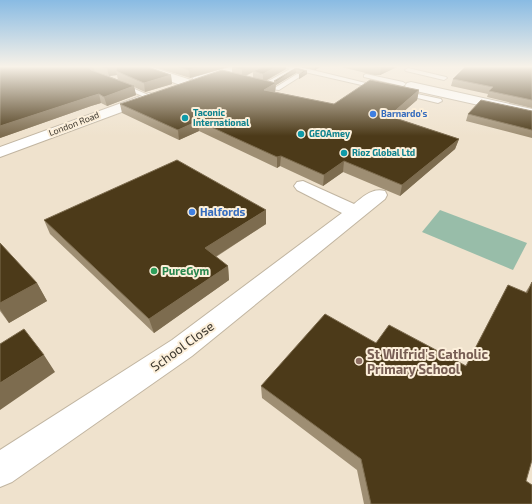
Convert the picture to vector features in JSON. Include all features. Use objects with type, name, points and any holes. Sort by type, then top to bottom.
[{"type":"street","name":"London Road","points":[[0,152],[169,90]]},
{"type":"street","points":[[427,90],[532,113]]},
{"type":"street","points":[[303,186],[356,212]]},
{"type":"street","name":"School Close","points":[[0,470],[182,348],[378,195]]},
{"type":"lane","points":[[145,90],[159,93]]},
{"type":"lane","points":[[392,90],[438,101]]},
{"type":"green space","points":[[440,210],[527,243],[513,270],[422,232]]},
{"type":"building","points":[[0,90],[124,90],[104,97],[99,94],[0,126]]},
{"type":"building","points":[[163,90],[265,90],[334,104],[356,90],[417,90],[419,90],[389,116],[459,139],[402,185],[344,161],[324,175],[281,156],[277,157],[198,121],[178,130],[120,104]]},
{"type":"building","points":[[490,90],[532,90],[532,100],[489,91]]},
{"type":"building","points":[[481,100],[532,111],[532,130],[468,114]]},
{"type":"building","points":[[177,160],[266,210],[205,248],[228,266],[149,319],[44,220]]},
{"type":"building","points":[[0,243],[37,283],[0,303]]},
{"type":"building","points":[[532,282],[532,460],[526,481],[532,485],[532,504],[371,504],[361,459],[261,386],[325,314],[376,343],[389,325],[466,366],[508,285],[527,293]]},
{"type":"building","points":[[24,329],[44,355],[0,383],[0,344]]},
{"type":"place","name":"Barnardo's","points":[[373,114]]},
{"type":"place","name":"Taconic International","points":[[185,118]]},
{"type":"place","name":"GEOAmey","points":[[301,134]]},
{"type":"place","name":"Rioz Global Ltd","points":[[344,153]]},
{"type":"place","name":"Halfords","points":[[192,212]]},
{"type":"place","name":"PureGym","points":[[154,271]]},
{"type":"place","name":"St Wilfrid's Catholic Primary School","points":[[359,361]]}]
